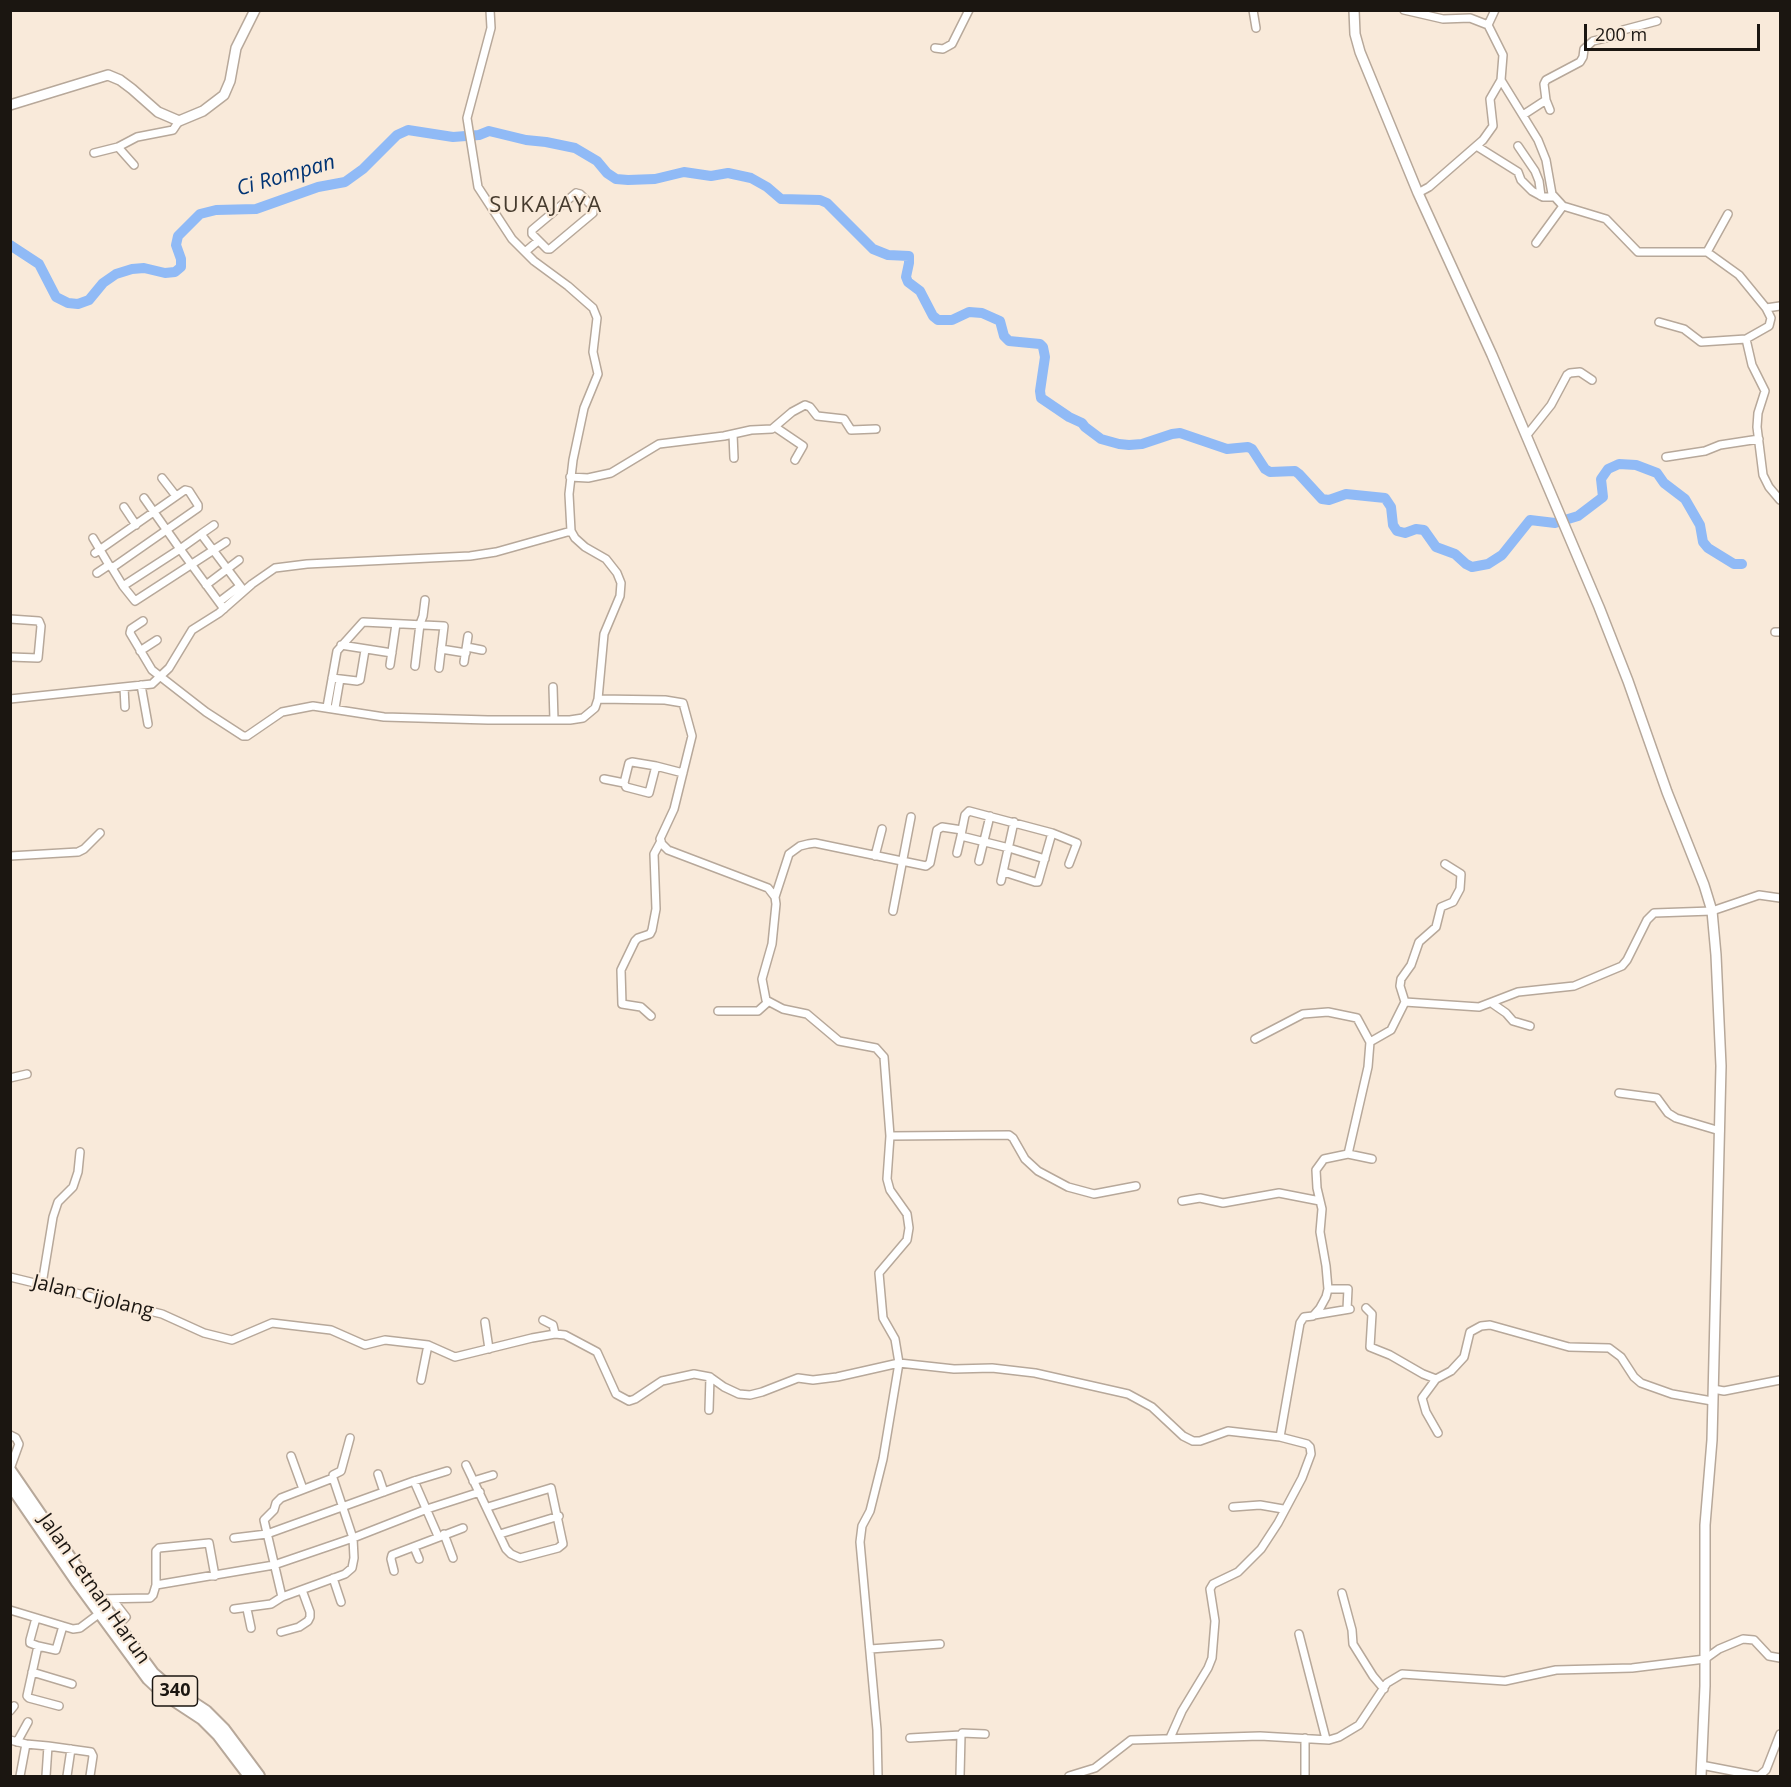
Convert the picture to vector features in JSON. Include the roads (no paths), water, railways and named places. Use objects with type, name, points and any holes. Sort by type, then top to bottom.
[{"type":"main road","name":"Jalan Letnan Harun","points":[[11,1476],[95,1599],[118,1625],[153,1673],[212,1717],[224,1729],[259,1776]]},
{"type":"main road","name":"Jalan Letnan Harun","points":[[95,1599],[100,1613],[148,1679],[164,1694],[202,1719],[218,1735],[249,1776]]},
{"type":"street","points":[[94,153],[118,147],[137,137],[173,130],[179,121],[204,111],[224,95],[230,81],[236,48],[255,10]]},
{"type":"street","points":[[143,621],[130,631],[152,670],[237,734],[243,736],[248,736],[282,712],[313,706],[384,717],[554,720],[583,718],[596,708],[604,634],[620,596],[621,583],[608,561],[580,544],[571,531],[568,494],[585,403],[598,374],[593,352],[597,318],[593,308],[585,300],[525,252],[500,224],[479,189],[467,116],[491,28],[490,10]]},
{"type":"street","points":[[935,48],[943,49],[952,44],[969,10]]},
{"type":"street","points":[[1253,10],[1256,28]]},
{"type":"street","points":[[1354,10],[1355,34],[1360,52],[1424,190],[1562,519],[1628,681],[1712,911],[1721,1056],[1712,1440],[1705,1526],[1705,1659],[1701,1776]]},
{"type":"street","points":[[1404,10],[1443,19],[1470,18],[1488,25],[1503,55],[1500,80],[1490,102],[1492,126],[1478,147],[1424,190]]},
{"type":"street","points":[[1488,25],[1495,10]]},
{"type":"street","points":[[1550,110],[1546,100],[1544,84],[1546,80],[1580,62],[1584,49],[1593,41],[1657,21]]},
{"type":"street","points":[[10,105],[108,75],[120,80],[158,112],[179,121]]},
{"type":"street","points":[[1500,80],[1538,140],[1545,158],[1554,197],[1563,206],[1606,219],[1638,252],[1707,252],[1738,275],[1766,308],[1771,318],[1769,326],[1746,339],[1701,342],[1684,329],[1659,322]]},
{"type":"street","points":[[1523,115],[1546,100]]},
{"type":"street","points":[[1518,146],[1535,171],[1541,196]]},
{"type":"street","points":[[118,147],[134,165]]},
{"type":"street","points":[[1478,147],[1518,172],[1523,183],[1541,196],[1554,197]]},
{"type":"street","points":[[576,193],[592,206],[594,211],[591,215],[550,249],[538,241],[532,234],[532,230],[576,193]]},
{"type":"street","points":[[1536,243],[1563,206]]},
{"type":"street","points":[[1707,252],[1728,214]]},
{"type":"street","points":[[525,252],[538,241]]},
{"type":"street","points":[[1766,308],[1780,306]]},
{"type":"street","points":[[1746,339],[1750,359],[1765,391],[1757,419],[1765,480],[1780,500]]},
{"type":"street","points":[[1527,435],[1554,401],[1567,375],[1580,372],[1592,380]]},
{"type":"street","points":[[570,477],[588,478],[611,473],[659,444],[775,428],[792,412],[806,405],[817,416],[844,419],[851,430],[876,429]]},
{"type":"street","points":[[775,428],[803,446],[795,460]]},
{"type":"street","points":[[733,434],[734,458]]},
{"type":"street","points":[[1666,457],[1759,439]]},
{"type":"street","points":[[162,478],[176,496]]},
{"type":"street","points":[[97,573],[167,530],[198,506],[188,490],[98,551]]},
{"type":"street","points":[[144,498],[222,605]]},
{"type":"street","points":[[124,507],[136,525]]},
{"type":"street","points":[[123,586],[214,525]]},
{"type":"street","points":[[10,699],[152,684],[170,668],[192,630],[242,589],[265,573],[279,567],[470,556],[496,552],[571,531]]},
{"type":"street","points":[[201,534],[242,589]]},
{"type":"street","points":[[93,538],[98,551],[133,600],[137,601],[226,542]]},
{"type":"street","points":[[206,585],[238,560]]},
{"type":"street","points":[[416,666],[424,600]]},
{"type":"street","points":[[10,619],[39,621],[41,626],[38,658],[10,657]]},
{"type":"street","points":[[331,707],[336,679],[336,653],[363,622],[444,626],[439,668]]},
{"type":"street","points":[[390,665],[396,624]]},
{"type":"street","points":[[464,662],[468,636]]},
{"type":"street","points":[[140,651],[157,640]]},
{"type":"street","points":[[341,645],[392,653]]},
{"type":"street","points":[[441,649],[482,650]]},
{"type":"street","points":[[336,679],[360,680],[365,650]]},
{"type":"street","points":[[141,685],[148,724]]},
{"type":"street","points":[[124,687],[125,707]]},
{"type":"street","points":[[553,687],[554,720]]},
{"type":"street","points":[[598,699],[665,700],[683,703],[692,736],[674,809],[661,835],[663,847],[764,886],[775,897]]},
{"type":"street","points":[[624,783],[630,762],[683,773]]},
{"type":"street","points":[[604,779],[624,783],[626,787],[649,793],[656,766]]},
{"type":"street","points":[[957,854],[968,812],[1014,822],[1077,843],[1069,864]]},
{"type":"street","points":[[980,861],[990,816]]},
{"type":"street","points":[[893,911],[911,817]]},
{"type":"street","points":[[1001,881],[1014,822]]},
{"type":"street","points":[[878,1776],[878,1742],[861,1557],[862,1526],[870,1511],[884,1460],[899,1362],[895,1338],[883,1318],[880,1270],[907,1240],[909,1228],[907,1214],[890,1190],[887,1179],[890,1136],[884,1057],[879,1050],[839,1041],[807,1014],[783,1009],[768,1002],[764,997],[762,979],[772,944],[775,897],[789,854],[800,846],[815,843],[926,866],[929,865],[939,827],[985,842],[1009,846],[1046,857]]},
{"type":"street","points":[[876,856],[882,829]]},
{"type":"street","points":[[10,856],[78,852],[84,849],[100,832]]},
{"type":"street","points":[[1004,872],[1036,882],[1040,879],[1052,833]]},
{"type":"street","points":[[651,1016],[641,1007],[622,1004],[621,970],[634,941],[650,934],[652,930],[656,909],[654,854],[661,841]]},
{"type":"street","points":[[1370,1042],[1391,1030],[1405,1002],[1400,986],[1401,979],[1411,965],[1419,942],[1436,927],[1440,907],[1453,902],[1460,889],[1461,874],[1445,864]]},
{"type":"street","points":[[1405,1002],[1479,1008],[1518,992],[1575,986],[1617,969],[1627,960],[1647,920],[1654,913],[1712,911],[1759,895],[1780,898]]},
{"type":"street","points":[[718,1011],[759,1011],[768,1002]]},
{"type":"street","points":[[1493,1004],[1513,1021],[1530,1026]]},
{"type":"street","points":[[1255,1039],[1303,1014],[1328,1012],[1357,1018],[1370,1042],[1368,1067],[1350,1149]]},
{"type":"street","points":[[10,1078],[27,1074]]},
{"type":"street","points":[[1618,1093],[1657,1098],[1668,1113],[1676,1118],[1720,1131]]},
{"type":"street","points":[[890,1136],[1009,1135],[1025,1159],[1038,1171],[1068,1187],[1094,1194],[1136,1186]]},
{"type":"street","points":[[1313,1316],[1326,1297],[1328,1289],[1320,1232],[1322,1209],[1316,1177],[1317,1165],[1326,1158],[1350,1149],[1372,1159]]},
{"type":"street","points":[[42,1284],[53,1217],[58,1202],[73,1187],[78,1172],[80,1152]]},
{"type":"street","points":[[1182,1201],[1196,1198],[1223,1203],[1279,1193],[1320,1201]]},
{"type":"street","name":"Jalan Cijolang","points":[[10,1278],[162,1314],[204,1333],[232,1340],[272,1323],[331,1330],[365,1345],[385,1340],[428,1345],[455,1357],[555,1334]]},
{"type":"street","points":[[1280,1437],[1300,1323],[1304,1317],[1349,1309],[1348,1289],[1328,1289]]},
{"type":"street","points":[[1366,1308],[1372,1314],[1370,1347],[1436,1379]]},
{"type":"street","points":[[543,1320],[553,1325],[555,1334],[569,1336],[594,1349],[601,1359],[614,1390],[626,1400],[634,1399],[657,1383],[676,1377],[700,1374],[710,1377],[731,1390],[750,1395],[798,1378],[819,1380],[899,1362],[954,1369],[992,1368],[1035,1373],[1120,1392],[1152,1407],[1183,1436],[1193,1441],[1200,1441],[1228,1431],[1280,1437],[1307,1444],[1311,1450],[1302,1478],[1261,1549],[1246,1564],[1228,1578],[1213,1584],[1210,1589],[1215,1621],[1212,1658],[1182,1711],[1170,1738]]},
{"type":"street","points":[[485,1322],[489,1349]]},
{"type":"street","points":[[1438,1433],[1426,1412],[1422,1398],[1436,1379],[1451,1371],[1464,1357],[1470,1332],[1486,1325],[1569,1347],[1609,1348],[1621,1357],[1634,1377],[1641,1383],[1672,1394],[1712,1401]]},
{"type":"street","points":[[421,1380],[428,1345]]},
{"type":"street","points":[[709,1410],[710,1377]]},
{"type":"street","points":[[1713,1389],[1724,1391],[1780,1380]]},
{"type":"street","points":[[10,1435],[16,1438],[19,1444],[11,1476]]},
{"type":"street","points":[[282,1597],[264,1520],[274,1510],[278,1500],[333,1478],[333,1475],[342,1469],[350,1438]]},
{"type":"street","points":[[291,1456],[303,1489]]},
{"type":"street","points":[[466,1465],[508,1552],[517,1558],[558,1548],[563,1544],[553,1491],[549,1487],[488,1507]]},
{"type":"street","points":[[234,1538],[267,1534],[414,1480],[447,1471]]},
{"type":"street","points":[[378,1474],[384,1492]]},
{"type":"street","points":[[473,1482],[493,1475]]},
{"type":"street","points":[[234,1609],[271,1604],[282,1597],[345,1574],[352,1568],[353,1538],[333,1478]]},
{"type":"street","points":[[414,1480],[453,1558]]},
{"type":"street","points":[[156,1585],[274,1565],[480,1492]]},
{"type":"street","points":[[1233,1508],[1260,1505],[1283,1509]]},
{"type":"street","points":[[500,1534],[559,1516]]},
{"type":"street","points":[[394,1571],[392,1555],[463,1528]]},
{"type":"street","points":[[95,1599],[150,1598],[156,1585],[156,1551],[159,1548],[209,1543],[215,1575]]},
{"type":"street","points":[[414,1547],[419,1559]]},
{"type":"street","points":[[333,1578],[341,1602]]},
{"type":"street","points":[[281,1632],[299,1627],[310,1617],[302,1590]]},
{"type":"street","points":[[1342,1593],[1352,1630],[1353,1644],[1372,1676],[1384,1689]]},
{"type":"street","points":[[112,1599],[126,1617],[118,1625]]},
{"type":"street","points":[[247,1608],[251,1628]]},
{"type":"street","points":[[11,1610],[73,1629],[80,1628],[100,1613]]},
{"type":"street","points":[[36,1618],[30,1643],[38,1646],[57,1649],[63,1626]]},
{"type":"street","points":[[1299,1635],[1326,1739]]},
{"type":"street","points":[[1069,1776],[1082,1774],[1095,1768],[1127,1741],[1260,1736],[1326,1739],[1339,1737],[1354,1730],[1395,1676],[1402,1674],[1505,1681],[1556,1670],[1632,1668],[1705,1659],[1735,1641],[1749,1638],[1754,1640],[1769,1656],[1780,1658]]},
{"type":"street","points":[[870,1649],[940,1644]]},
{"type":"street","points":[[38,1646],[28,1698],[58,1707]]},
{"type":"street","points":[[32,1672],[72,1684]]},
{"type":"street","points":[[28,1722],[14,1741],[92,1753],[90,1776]]},
{"type":"street","points":[[910,1738],[961,1735],[962,1732],[986,1734]]},
{"type":"street","points":[[1701,1765],[1758,1776],[1766,1770],[1780,1734]]},
{"type":"street","points":[[960,1776],[961,1735]]},
{"type":"street","points":[[1305,1738],[1305,1776]]},
{"type":"street","points":[[20,1776],[26,1744]]},
{"type":"street","points":[[46,1776],[48,1746]]},
{"type":"street","points":[[68,1776],[71,1749]]},
{"type":"waterway","name":"Ci Rompan","points":[[10,245],[39,264],[56,297],[68,303],[78,304],[89,300],[103,283],[116,274],[144,268],[165,273],[175,272],[181,267],[176,245],[178,236],[200,214],[216,210],[256,209],[318,187],[345,182],[363,169],[397,135],[408,130],[453,137],[479,135],[489,131],[575,148],[597,161],[607,173],[616,179],[655,179],[684,172],[711,176],[728,173],[751,178],[767,187],[781,199],[820,200],[827,203],[873,249],[888,255],[909,256],[906,277],[908,282],[920,291],[933,316],[938,320],[952,320],[969,312],[982,313],[1000,321],[1004,336],[1009,341],[1040,344],[1045,357],[1041,398],[1082,423],[1101,439],[1129,445],[1142,444],[1180,433],[1227,449],[1248,447],[1252,449],[1265,469],[1270,472],[1295,471],[1322,499],[1329,500],[1346,494],[1385,498],[1391,507],[1393,525],[1397,531],[1405,533],[1416,529],[1424,530],[1436,547],[1455,554],[1472,567],[1488,564],[1502,555],[1530,520],[1555,523],[1578,516],[1603,497],[1601,479],[1608,469],[1619,464],[1636,465],[1657,473],[1664,483],[1685,499],[1700,525],[1703,542],[1708,548],[1734,564],[1742,564]]},
{"type":"district","name":"SUKAJAYA","points":[[546,206]]}]
